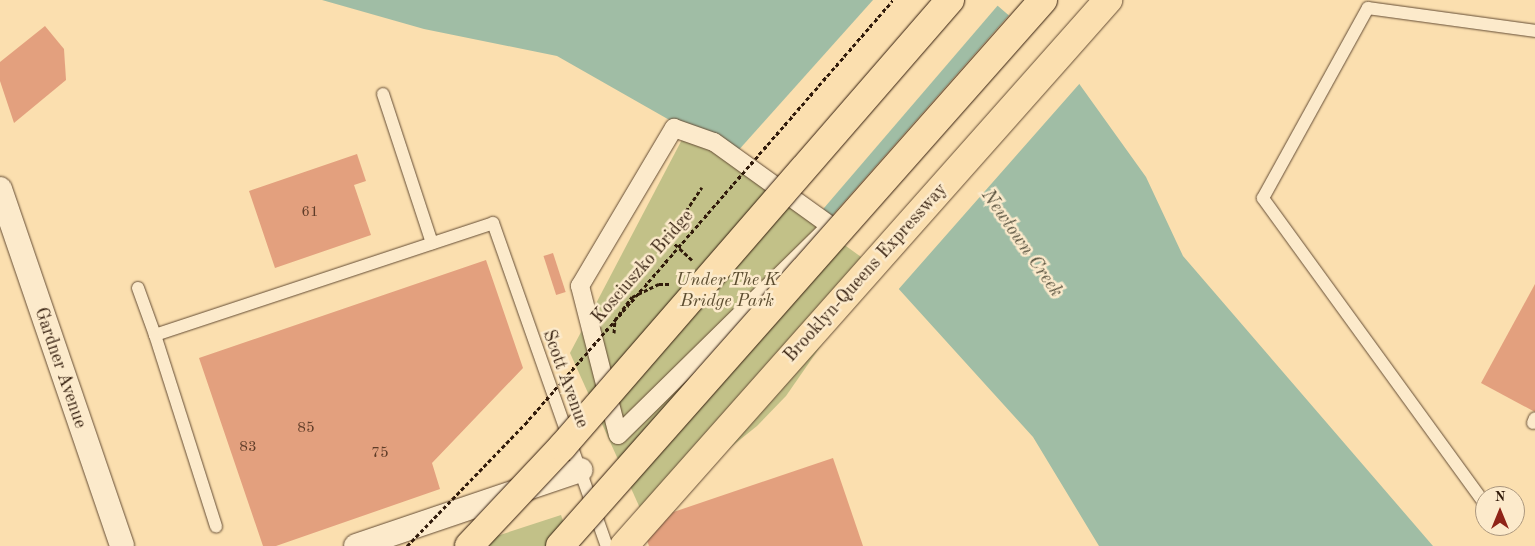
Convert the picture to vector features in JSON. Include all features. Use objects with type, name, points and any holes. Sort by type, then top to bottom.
[{"type":"highway","points":[[469,546],[579,428],[950,0]]},
{"type":"highway","points":[[560,546],[1043,0]]},
{"type":"highway","name":"Brooklyn-Queens Expressway","points":[[624,546],[1108,0]]},
{"type":"street","points":[[674,128],[714,142],[831,226],[618,435],[580,286],[674,128]]},
{"type":"street","name":"Gardner Avenue","points":[[0,189],[122,546]]},
{"type":"street","points":[[356,546],[580,470]]},
{"type":"lane","points":[[1475,490],[1262,198],[1368,8],[1535,31]]},
{"type":"lane","points":[[155,335],[432,243],[383,94]]},
{"type":"lane","name":"Scott Avenue","points":[[432,243],[493,223],[607,546]]},
{"type":"lane","points":[[138,288],[155,335],[216,526]]},
{"type":"path","name":"Kosciuszko Bridge","points":[[407,546],[525,424],[893,0]]},
{"type":"path","points":[[614,336],[615,320],[632,297],[659,284],[676,284]]},
{"type":"green space","name":"Under The K Bridge Park","points":[[687,130],[877,265],[786,396],[757,426],[644,517],[570,353]]},
{"type":"green space","points":[[561,515],[572,546],[466,546]]},
{"type":"water","name":"Newtown Creek","points":[[322,0],[991,0],[1065,64],[1146,177],[1183,256],[1433,546],[1099,546],[1033,437],[877,265],[687,130],[557,56],[424,29]]},
{"type":"pier","points":[[873,0],[994,0],[999,4],[812,222],[728,162]]},
{"type":"pier","points":[[1010,14],[1066,62],[1081,82],[897,291],[875,267],[821,228]]},
{"type":"building","points":[[45,26],[64,49],[66,80],[14,123],[0,81],[0,62]]},
{"type":"building","points":[[357,154],[366,181],[354,185],[371,235],[275,268],[249,191]]},
{"type":"building","points":[[553,253],[566,292],[556,295],[543,256]]},
{"type":"building","points":[[486,260],[523,368],[432,463],[440,489],[276,546],[263,546],[199,358]]},
{"type":"building","points":[[1535,284],[1535,412],[1481,383]]},
{"type":"building","points":[[833,458],[863,546],[649,546],[641,523]]}]
